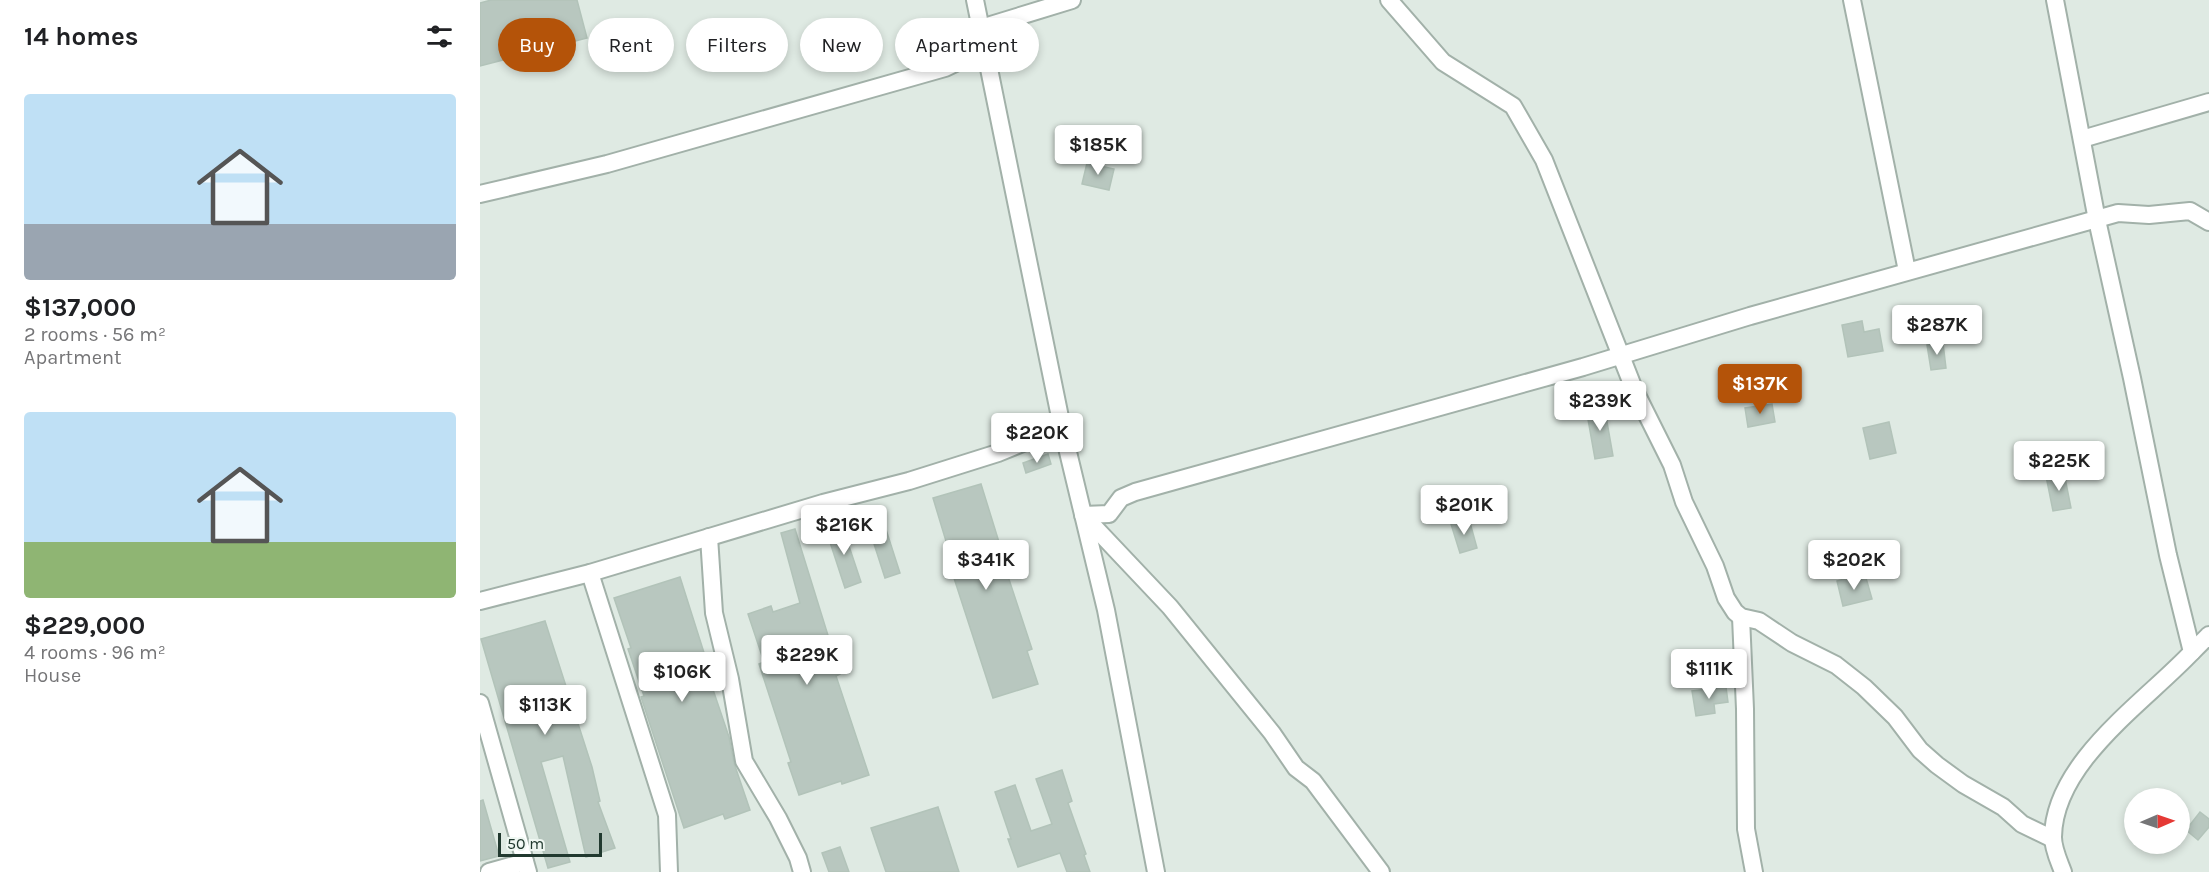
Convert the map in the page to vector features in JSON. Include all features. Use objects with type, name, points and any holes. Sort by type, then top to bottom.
[{"type":"street","points":[[975,0],[979,18]]},
{"type":"street","points":[[1014,18],[1072,0]]},
{"type":"street","points":[[1389,0],[1443,62],[1513,106],[1544,160],[1634,389],[1672,465],[1684,502],[1715,566],[1726,598],[1735,612],[1741,617],[1759,621],[1792,643],[1836,665],[1864,687],[1895,717],[1920,750],[1937,765],[1963,784],[2003,807],[2022,824],[2053,839]]},
{"type":"street","points":[[1852,0],[1906,272]]},
{"type":"street","points":[[2055,0],[2097,220],[2168,555],[2192,652]]},
{"type":"street","points":[[480,194],[618,161],[931,72]]},
{"type":"street","points":[[990,72],[1062,427],[1106,610],[1156,872]]},
{"type":"street","points":[[2082,139],[2209,102]]},
{"type":"street","points":[[1083,515],[1109,514],[1121,498],[1135,492],[2118,213],[2149,215],[2190,211],[2209,222]]},
{"type":"street","points":[[480,601],[590,573],[823,503],[942,471],[998,453],[1062,427]]},
{"type":"street","points":[[1083,515],[1170,607],[1272,733],[1296,768],[1312,781],[1382,872]]},
{"type":"street","points":[[709,537],[714,613],[730,679],[744,761],[778,818],[798,858],[802,872]]},
{"type":"street","points":[[590,573],[667,815],[669,872]]},
{"type":"street","points":[[1741,617],[1745,709],[1746,829],[1754,872]]},
{"type":"street","points":[[2064,872],[2053,839],[2057,809],[2066,786],[2104,738],[2209,635]]},
{"type":"street","points":[[480,703],[526,867],[489,872]]},
{"type":"building","points":[[491,0],[577,0],[587,38],[576,41],[576,18],[498,18],[498,61],[480,66],[480,3]]},
{"type":"building","points":[[1087,163],[1114,169],[1109,190],[1082,184]]},
{"type":"building","points":[[1862,321],[1864,332],[1879,329],[1883,351],[1848,357],[1842,325]]},
{"type":"building","points":[[1943,343],[1946,368],[1931,370],[1927,345]]},
{"type":"building","points":[[1772,404],[1775,422],[1748,427],[1745,408]]},
{"type":"building","points":[[1604,405],[1613,456],[1595,459],[1586,408]]},
{"type":"building","points":[[1889,422],[1896,453],[1870,459],[1863,428]]},
{"type":"building","points":[[1048,454],[1051,464],[1026,473],[1023,463]]},
{"type":"building","points":[[2064,473],[2071,508],[2053,511],[2046,476]]},
{"type":"building","points":[[981,484],[999,542],[997,543],[1032,649],[1027,651],[1038,684],[993,698],[952,572],[955,571],[933,498]]},
{"type":"building","points":[[881,514],[900,573],[885,578],[866,519]]},
{"type":"building","points":[[1469,519],[1477,548],[1460,553],[1451,524]]},
{"type":"building","points":[[842,525],[861,582],[845,588],[826,530]]},
{"type":"building","points":[[795,529],[840,674],[836,676],[869,775],[842,784],[841,781],[799,795],[788,763],[791,762],[759,664],[764,662],[748,614],[771,606],[773,612],[800,603],[781,533]]},
{"type":"building","points":[[680,577],[706,659],[703,660],[750,810],[725,819],[723,814],[684,828],[641,697],[644,696],[628,649],[631,648],[614,598]]},
{"type":"building","points":[[1851,577],[1852,581],[1866,578],[1872,599],[1843,606],[1837,581]]},
{"type":"building","points":[[545,621],[592,767],[600,801],[598,802],[615,848],[586,857],[563,756],[541,762],[570,862],[548,868],[481,639]]},
{"type":"building","points":[[1726,687],[1728,702],[1714,704],[1715,713],[1696,716],[1692,691]]},
{"type":"building","points":[[1062,770],[1072,801],[1068,803],[1090,872],[1067,872],[1060,853],[1018,867],[995,792],[1015,785],[1031,831],[1052,824],[1036,779]]},
{"type":"building","points":[[483,800],[499,856],[480,861],[480,801]]},
{"type":"building","points":[[938,807],[959,872],[886,872],[871,828]]},
{"type":"building","points":[[2200,812],[2209,819],[2209,827],[2198,840],[2190,833],[2190,825]]},
{"type":"building","points":[[840,847],[849,872],[829,872],[822,853]]}]
